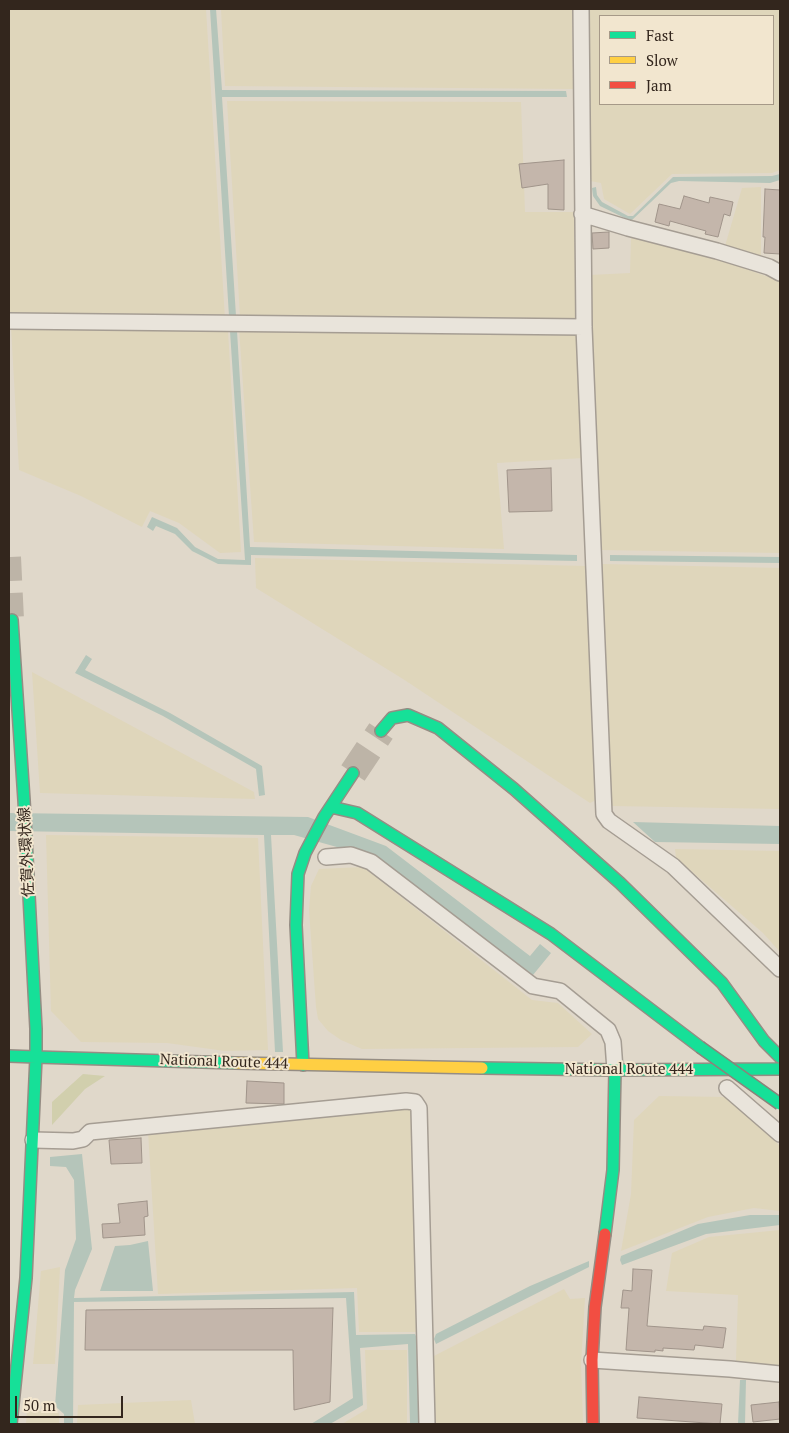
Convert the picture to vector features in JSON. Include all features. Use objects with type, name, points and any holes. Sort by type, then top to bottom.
[{"type":"main road","name":"佐賀外環状線","points":[[12,620],[26,836],[36,1057]]},
{"type":"main road","points":[[381,731],[392,718],[408,715],[438,728],[514,789],[620,883],[722,983],[764,1041],[780,1057]]},
{"type":"main road","points":[[303,1065],[296,896],[298,874],[305,853],[353,773]]},
{"type":"main road","points":[[331,807],[357,813],[550,934],[700,1047],[780,1104]]},
{"type":"main road","points":[[9,1056],[36,1057],[26,1278],[11,1424]]},
{"type":"main road","name":"National Route 444","points":[[36,1057],[303,1065],[615,1070],[780,1070]]},
{"type":"main road","points":[[593,1424],[592,1360],[595,1307],[613,1170],[615,1070]]},
{"type":"street","points":[[581,9],[584,327],[604,814],[609,821],[673,866],[780,969]]},
{"type":"street","points":[[582,214],[717,251],[769,267],[780,273]]},
{"type":"street","points":[[9,321],[584,327]]},
{"type":"street","points":[[326,857],[351,855],[371,862],[533,986],[560,991],[608,1030],[613,1042],[615,1070]]},
{"type":"street","points":[[727,1088],[780,1134]]},
{"type":"street","points":[[33,1140],[73,1141],[83,1139],[90,1132],[406,1100],[415,1102],[419,1108],[427,1424]]},
{"type":"street","points":[[592,1360],[780,1374]]},
{"type":"shaded area","points":[[9,9],[206,9],[225,319],[10,315]]},
{"type":"shaded area","points":[[210,9],[216,9],[222,90],[566,91],[567,97],[222,97],[236,316],[229,316]]},
{"type":"shaded area","points":[[221,9],[572,9],[573,89],[225,86]]},
{"type":"shaded area","points":[[586,9],[780,9],[780,170],[772,173],[672,174],[630,214],[604,199],[601,183],[590,181],[586,158]]},
{"type":"shaded area","points":[[227,101],[521,102],[525,212],[574,212],[577,322],[240,316]]},
{"type":"shaded area","points":[[780,174],[780,180],[770,183],[679,181],[671,183],[631,221],[600,206],[593,196],[592,188],[596,187],[597,195],[602,202],[628,216],[633,216],[673,177],[772,176]]},
{"type":"shaded area","points":[[761,187],[761,257],[725,246],[742,188]]},
{"type":"shaded area","points":[[631,238],[715,258],[780,281],[780,553],[601,550],[590,275],[630,273]]},
{"type":"shaded area","points":[[11,327],[228,331],[241,552],[220,553],[179,523],[150,511],[142,527],[81,496],[19,470]]},
{"type":"shaded area","points":[[239,328],[578,333],[583,458],[497,463],[504,549],[254,542]]},
{"type":"shaded area","points":[[230,331],[237,331],[250,547],[577,555],[577,561],[251,555],[251,565],[218,564],[192,551],[175,534],[156,526],[153,531],[147,527],[152,517],[177,528],[195,547],[218,559],[245,560]]},
{"type":"shaded area","points":[[610,555],[780,557],[780,563],[610,561]]},
{"type":"shaded area","points":[[255,558],[587,566],[598,799],[590,803],[403,679],[256,588]]},
{"type":"shaded area","points":[[602,564],[780,568],[780,809],[612,806]]},
{"type":"shaded area","points":[[86,655],[92,659],[85,670],[170,713],[262,766],[265,795],[259,796],[256,769],[163,716],[75,673]]},
{"type":"shaded area","points":[[32,672],[254,792],[255,799],[40,793]]},
{"type":"shaded area","points":[[9,813],[308,817],[386,846],[530,956],[540,944],[551,953],[533,975],[376,858],[294,835],[271,835],[283,1052],[275,1052],[264,835],[9,831]]},
{"type":"shaded area","points":[[633,822],[780,826],[780,844],[655,842]]},
{"type":"shaded area","points":[[46,835],[258,838],[268,1050],[225,1051],[167,1043],[81,1042],[51,1011]]},
{"type":"shaded area","points":[[675,849],[780,851],[780,952],[763,933],[676,858]]},
{"type":"shaded area","points":[[363,867],[532,1000],[558,1003],[592,1034],[578,1047],[362,1049],[341,1040],[328,1031],[318,1019],[316,1007],[309,910],[311,886],[319,869]]},
{"type":"shaded area","points":[[83,1074],[105,1076],[85,1089],[52,1125],[52,1102]]},
{"type":"shaded area","points":[[659,1096],[727,1097],[780,1146],[780,1211],[754,1208],[708,1217],[621,1251],[631,1194],[634,1120]]},
{"type":"shaded area","points":[[402,1107],[415,1112],[421,1332],[359,1332],[357,1288],[158,1294],[148,1131]]},
{"type":"shaded area","points":[[82,1154],[92,1249],[75,1290],[74,1298],[354,1292],[356,1335],[415,1334],[418,1340],[420,1424],[410,1424],[408,1344],[360,1348],[363,1405],[330,1424],[311,1424],[353,1398],[346,1298],[74,1302],[73,1424],[64,1424],[64,1414],[55,1406],[65,1270],[76,1239],[74,1180],[66,1167],[50,1166],[50,1157]]},
{"type":"shaded area","points":[[750,1215],[780,1215],[780,1225],[706,1234],[622,1265],[620,1260],[621,1256],[698,1224]]},
{"type":"shaded area","points":[[780,1230],[780,1367],[736,1361],[738,1295],[666,1291],[672,1253],[709,1237]]},
{"type":"shaded area","points":[[148,1241],[153,1291],[100,1291],[115,1246]]},
{"type":"shaded area","points":[[589,1261],[589,1267],[436,1344],[434,1339],[436,1334],[530,1286]]},
{"type":"shaded area","points":[[60,1267],[55,1364],[33,1364],[41,1271]]},
{"type":"shaded area","points":[[564,1289],[570,1299],[585,1298],[581,1364],[583,1424],[434,1424],[432,1357]]},
{"type":"shaded area","points":[[365,1350],[407,1350],[407,1424],[342,1424],[367,1409]]},
{"type":"shaded area","points":[[740,1380],[746,1380],[745,1424],[738,1424]]},
{"type":"shaded area","points":[[191,1400],[195,1424],[77,1424],[78,1405]]},
{"type":"shaded area","points":[[27,1410],[59,1413],[59,1424],[26,1424]]},
{"type":"building","points":[[564,160],[564,210],[548,209],[548,184],[522,188],[519,164]]},
{"type":"building","points":[[765,189],[780,190],[780,254],[764,253]]},
{"type":"building","points":[[684,196],[709,203],[710,197],[733,202],[730,216],[724,214],[718,237],[705,234],[706,231],[670,221],[669,226],[655,222],[659,204],[680,209]]},
{"type":"building","points":[[609,232],[609,248],[593,249],[592,233]]},
{"type":"building","points":[[551,468],[552,511],[509,512],[507,470]]},
{"type":"building","points":[[247,1081],[284,1083],[284,1104],[246,1103]]},
{"type":"building","points":[[141,1138],[142,1163],[111,1164],[109,1140]]},
{"type":"building","points":[[147,1201],[148,1216],[144,1217],[145,1235],[103,1238],[102,1224],[120,1223],[118,1204]]},
{"type":"building","points":[[633,1269],[652,1270],[647,1326],[703,1330],[704,1326],[726,1328],[723,1348],[695,1345],[694,1350],[663,1348],[663,1351],[655,1350],[655,1352],[626,1350],[629,1308],[621,1308],[623,1290],[632,1291]]},
{"type":"building","points":[[333,1308],[330,1402],[294,1410],[293,1350],[85,1350],[86,1310]]},
{"type":"building","points":[[639,1397],[722,1404],[720,1424],[637,1418]]},
{"type":"building","points":[[779,1402],[780,1419],[753,1422],[751,1405]]},
{"type":"tunnel","points":[[9,557],[12,620]]},
{"type":"tunnel","points":[[353,773],[381,731]]},
{"type":"traffic: fast","points":[[9,1056],[36,1057],[24,800],[12,620]]},
{"type":"traffic: fast","points":[[381,731],[392,718],[408,715],[438,728],[514,789],[620,883],[722,983],[764,1041],[780,1057]]},
{"type":"traffic: fast","points":[[303,1065],[296,925],[298,874],[305,853],[324,817],[353,773]]},
{"type":"traffic: fast","points":[[331,807],[357,813],[551,934],[700,1047]]},
{"type":"traffic: fast","points":[[700,1047],[780,1104]]},
{"type":"traffic: fast","points":[[11,1424],[26,1278],[36,1057],[235,1063]]},
{"type":"traffic: fast","points":[[482,1068],[615,1070],[780,1069]]},
{"type":"traffic: fast","points":[[605,1234],[613,1170],[615,1070]]},
{"type":"traffic: slow","points":[[235,1063],[482,1068]]},
{"type":"traffic: jam","points":[[593,1424],[592,1360],[595,1307],[605,1234]]}]
